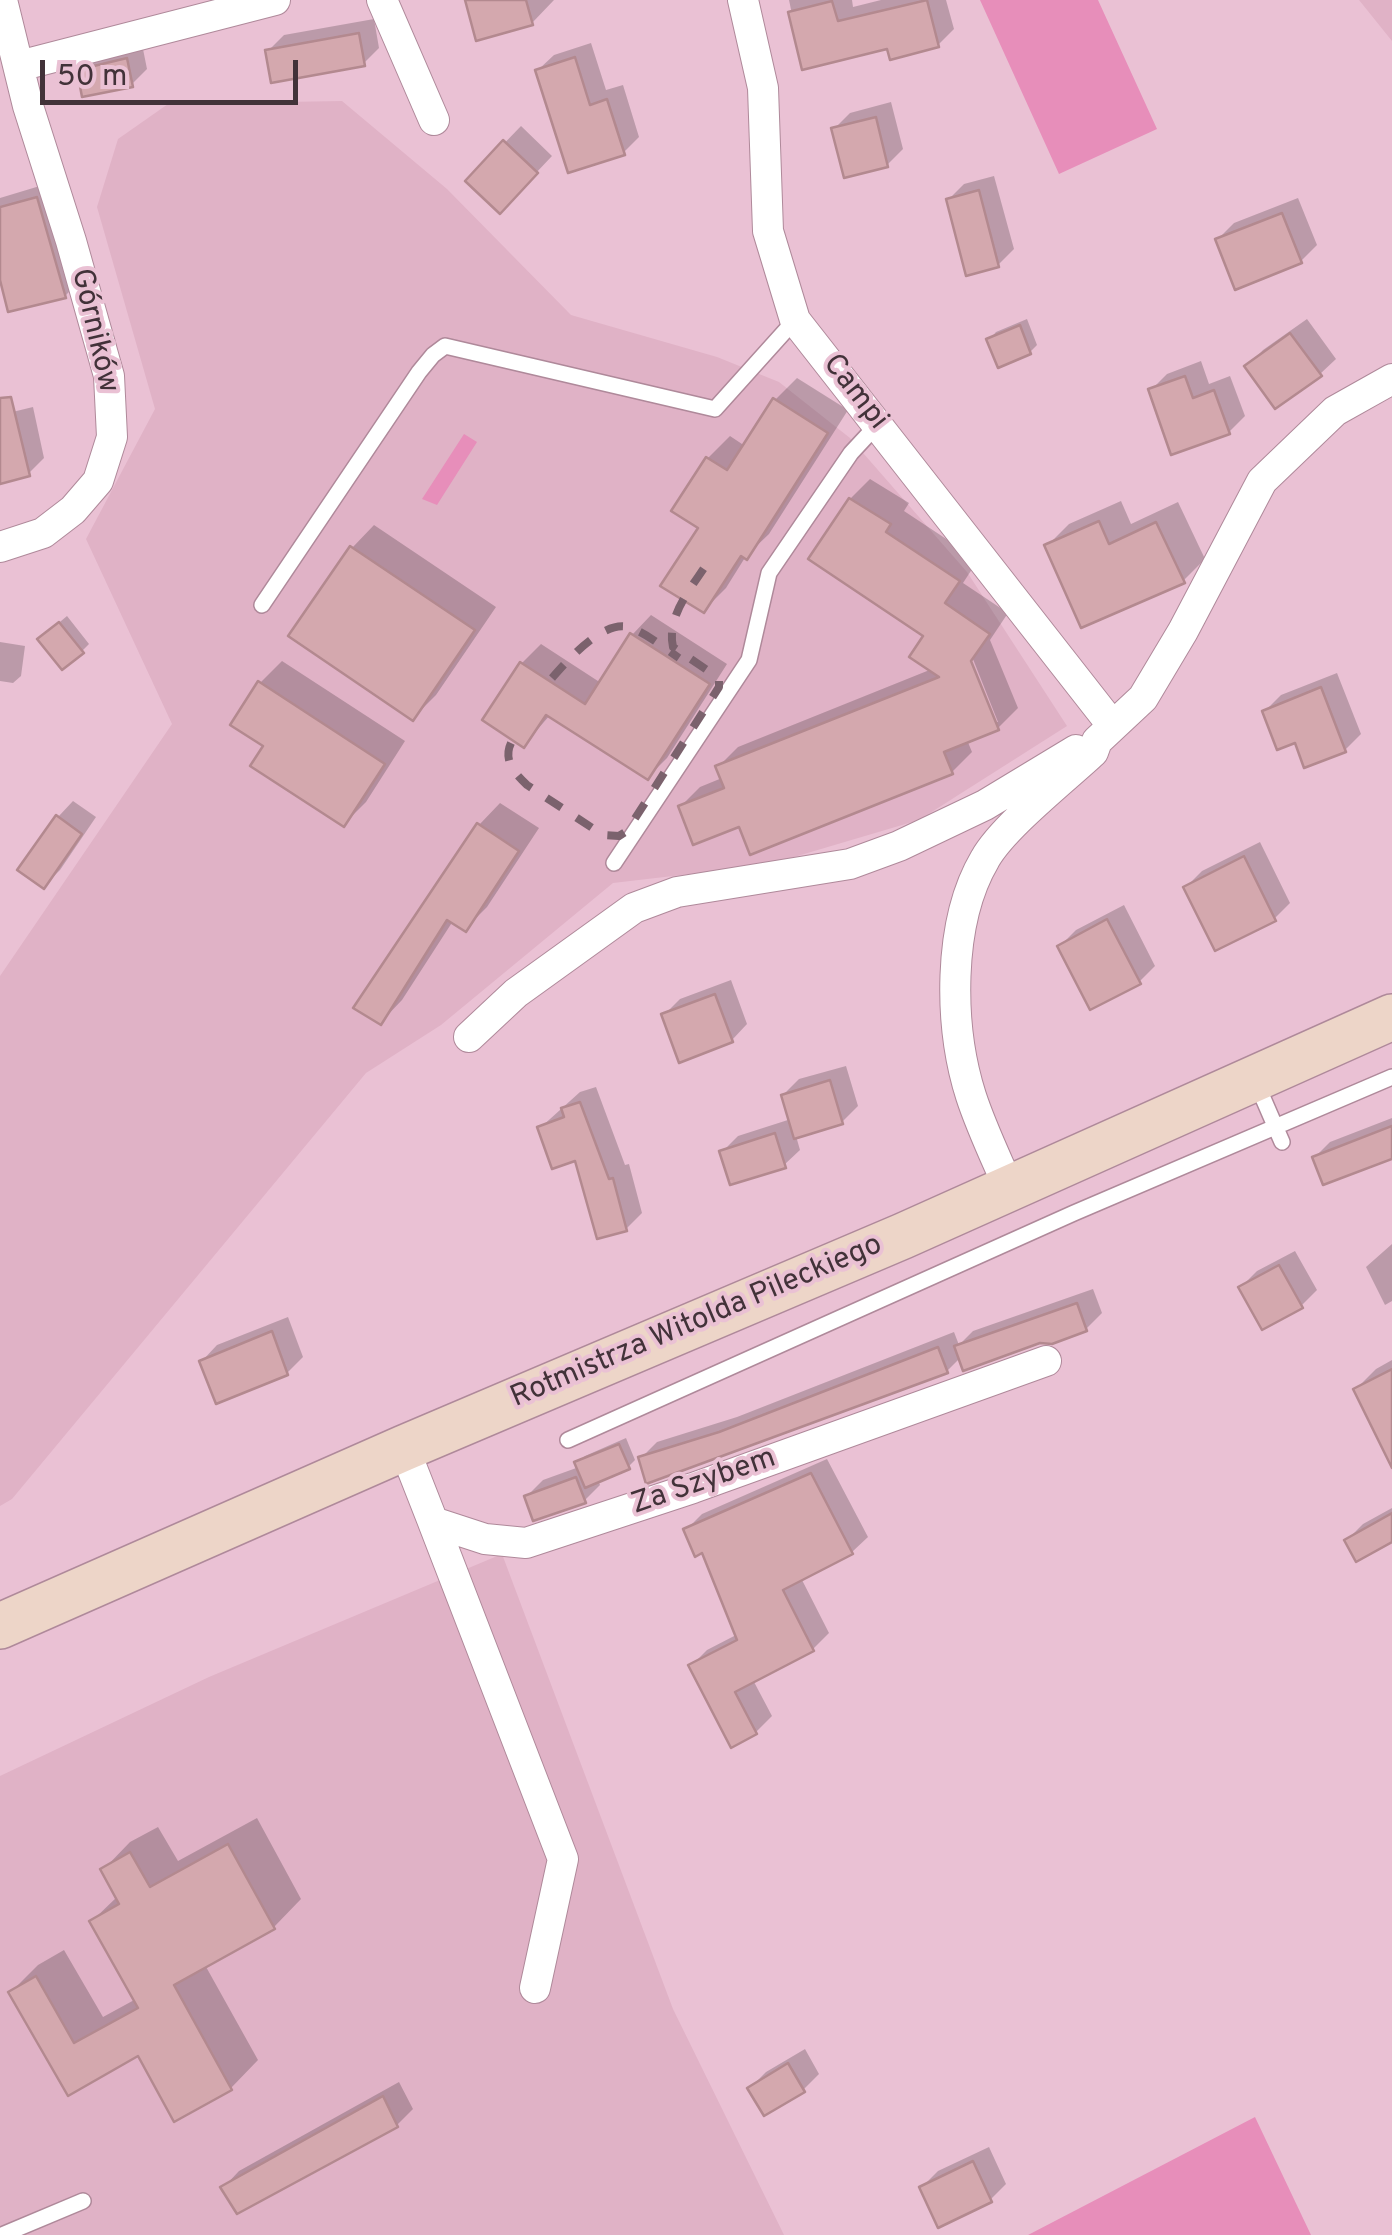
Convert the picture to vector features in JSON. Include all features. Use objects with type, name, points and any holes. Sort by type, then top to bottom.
[{"type":"main road","name":"Rotmistrza Witolda Pileckiego","points":[[0,1626],[1392,1018]]},
{"type":"street","name":"Górników","points":[[0,546],[43,533],[73,510],[98,481],[112,437],[109,376],[71,241],[14,110],[19,66],[2,0]]},
{"type":"street","points":[[19,66],[276,0]]},
{"type":"street","points":[[382,0],[434,120]]},
{"type":"street","name":"Campi","points":[[743,0],[763,88],[768,231],[795,320],[878,424],[1104,733]]},
{"type":"street","points":[[469,1037],[516,994],[634,908],[677,892],[850,864],[900,846],[985,805],[1104,733],[1143,698],[1262,481],[1335,411],[1392,379]]},
{"type":"street","points":[[1009,1188],[970,1094],[958,1028],[957,940],[968,895],[986,856],[1093,752],[1104,733]]},
{"type":"street","name":"Za Szybem","points":[[433,1522],[485,1538],[526,1543],[693,1488],[1046,1361]]},
{"type":"street","points":[[404,1448],[563,1859],[535,1988]]},
{"type":"lane","points":[[262,605],[419,372],[445,346],[715,409],[795,320]]},
{"type":"lane","points":[[614,864],[748,660],[769,573],[851,453],[878,424]]},
{"type":"lane","points":[[1255,1078],[1279,1135]]},
{"type":"lane","points":[[568,1440],[1074,1213],[1279,1135],[1392,1078]]},
{"type":"lane","points":[[2,2235],[83,2202]]},
{"type":"shaded area","points":[[980,0],[1098,0],[1157,129],[1059,174]]},
{"type":"shaded area","points":[[1359,0],[1392,0],[1392,41]]},
{"type":"shaded area","points":[[342,101],[447,189],[571,315],[717,357],[779,382],[850,438],[967,572],[1067,726],[919,820],[767,865],[613,883],[441,1025],[366,1073],[12,1499],[0,1506],[0,976],[172,724],[86,539],[155,409],[97,207],[118,139],[168,104]]},
{"type":"shaded area","points":[[464,434],[477,442],[437,505],[422,499]]},
{"type":"shaded area","points":[[502,1554],[673,2009],[784,2235],[0,2235],[0,1776],[209,1677]]},
{"type":"shaded area","points":[[1255,2117],[1311,2235],[1028,2235]]},
{"type":"building","points":[[465,0],[526,0],[533,25],[476,41]]},
{"type":"building","points":[[927,0],[939,47],[890,60],[887,49],[802,70],[788,12],[832,1],[838,21]]},
{"type":"building","points":[[359,33],[365,66],[271,83],[265,50]]},
{"type":"building","points":[[575,57],[590,105],[607,99],[625,155],[568,173],[535,70]]},
{"type":"building","points":[[127,58],[133,87],[82,97],[77,70]]},
{"type":"building","points":[[876,117],[888,167],[844,178],[831,128]]},
{"type":"building","points":[[503,140],[538,173],[500,214],[465,181]]},
{"type":"building","points":[[979,190],[999,267],[966,276],[946,199]]},
{"type":"building","points":[[37,197],[66,298],[8,312],[0,280],[0,207]]},
{"type":"building","points":[[1282,213],[1302,263],[1235,290],[1215,239]]},
{"type":"building","points":[[1020,325],[1031,354],[998,368],[986,339]]},
{"type":"building","points":[[1290,333],[1322,376],[1275,409],[1244,366]]},
{"type":"building","points":[[1185,376],[1193,398],[1214,390],[1230,434],[1171,455],[1148,389]]},
{"type":"building","points":[[11,397],[30,476],[0,484],[0,398]]},
{"type":"building","points":[[773,398],[828,433],[747,560],[741,556],[704,613],[660,586],[698,528],[671,511],[706,457],[727,470]]},
{"type":"building","points":[[849,498],[891,524],[886,532],[960,581],[945,603],[990,634],[971,661],[999,730],[944,752],[953,774],[750,855],[739,827],[693,845],[678,806],[724,788],[715,766],[939,677],[909,657],[923,636],[808,559]]},
{"type":"building","points":[[1099,521],[1109,544],[1156,522],[1185,583],[1081,628],[1044,545]]},
{"type":"building","points":[[350,546],[475,630],[413,721],[288,636]]},
{"type":"building","points":[[59,622],[84,653],[62,670],[37,639]]},
{"type":"building","points":[[630,633],[710,684],[648,780],[546,715],[524,748],[482,720],[520,662],[585,704]]},
{"type":"building","points":[[258,681],[385,764],[344,827],[250,766],[263,746],[230,725]]},
{"type":"building","points":[[1321,687],[1346,752],[1304,768],[1295,743],[1277,750],[1262,711]]},
{"type":"building","points":[[56,815],[82,834],[44,889],[17,870]]},
{"type":"building","points":[[477,823],[519,851],[466,932],[447,920],[381,1025],[353,1008]]},
{"type":"building","points":[[1244,856],[1276,921],[1215,951],[1183,887]]},
{"type":"building","points":[[1107,919],[1141,984],[1090,1010],[1057,946]]},
{"type":"building","points":[[715,994],[733,1042],[679,1063],[661,1014]]},
{"type":"building","points":[[830,1080],[843,1124],[794,1139],[781,1095]]},
{"type":"building","points":[[580,1102],[609,1179],[613,1178],[627,1231],[597,1239],[575,1161],[552,1169],[537,1127],[564,1117],[561,1108]]},
{"type":"building","points":[[1392,1126],[1392,1159],[1323,1185],[1312,1157]]},
{"type":"building","points":[[775,1133],[786,1168],[730,1185],[719,1151]]},
{"type":"building","points":[[1279,1265],[1303,1308],[1262,1330],[1238,1287]]},
{"type":"building","points":[[1077,1303],[1087,1331],[1052,1344],[1040,1343],[963,1371],[954,1346]]},
{"type":"building","points":[[272,1331],[288,1375],[216,1404],[199,1361]]},
{"type":"building","points":[[938,1347],[948,1373],[646,1484],[638,1457],[719,1432]]},
{"type":"building","points":[[1392,1369],[1392,1468],[1353,1389]]},
{"type":"building","points":[[619,1444],[630,1469],[585,1488],[574,1462]]},
{"type":"building","points":[[811,1473],[853,1554],[783,1590],[814,1651],[735,1692],[757,1734],[731,1748],[688,1665],[737,1640],[702,1553],[695,1557],[683,1529]]},
{"type":"building","points":[[576,1477],[586,1503],[533,1521],[524,1496]]},
{"type":"building","points":[[1392,1513],[1392,1542],[1356,1562],[1344,1540]]},
{"type":"building","points":[[228,1844],[275,1929],[174,1985],[232,2090],[174,2122],[138,2056],[68,2096],[8,1992],[36,1976],[74,2043],[138,2008],[89,1921],[119,1904],[100,1869],[130,1852],[150,1887]]},
{"type":"building","points":[[788,2063],[805,2092],[764,2116],[747,2088]]},
{"type":"building","points":[[383,2096],[398,2127],[237,2214],[220,2187]]},
{"type":"building","points":[[973,2161],[992,2202],[938,2228],[919,2187]]},
{"type":"railway","points":[[511,743],[511,766],[527,785],[603,835],[619,836],[627,831],[719,687],[713,674],[673,647],[677,613],[708,562]]},
{"type":"railway","points":[[552,678],[587,642],[621,626],[644,634],[679,658]]}]
